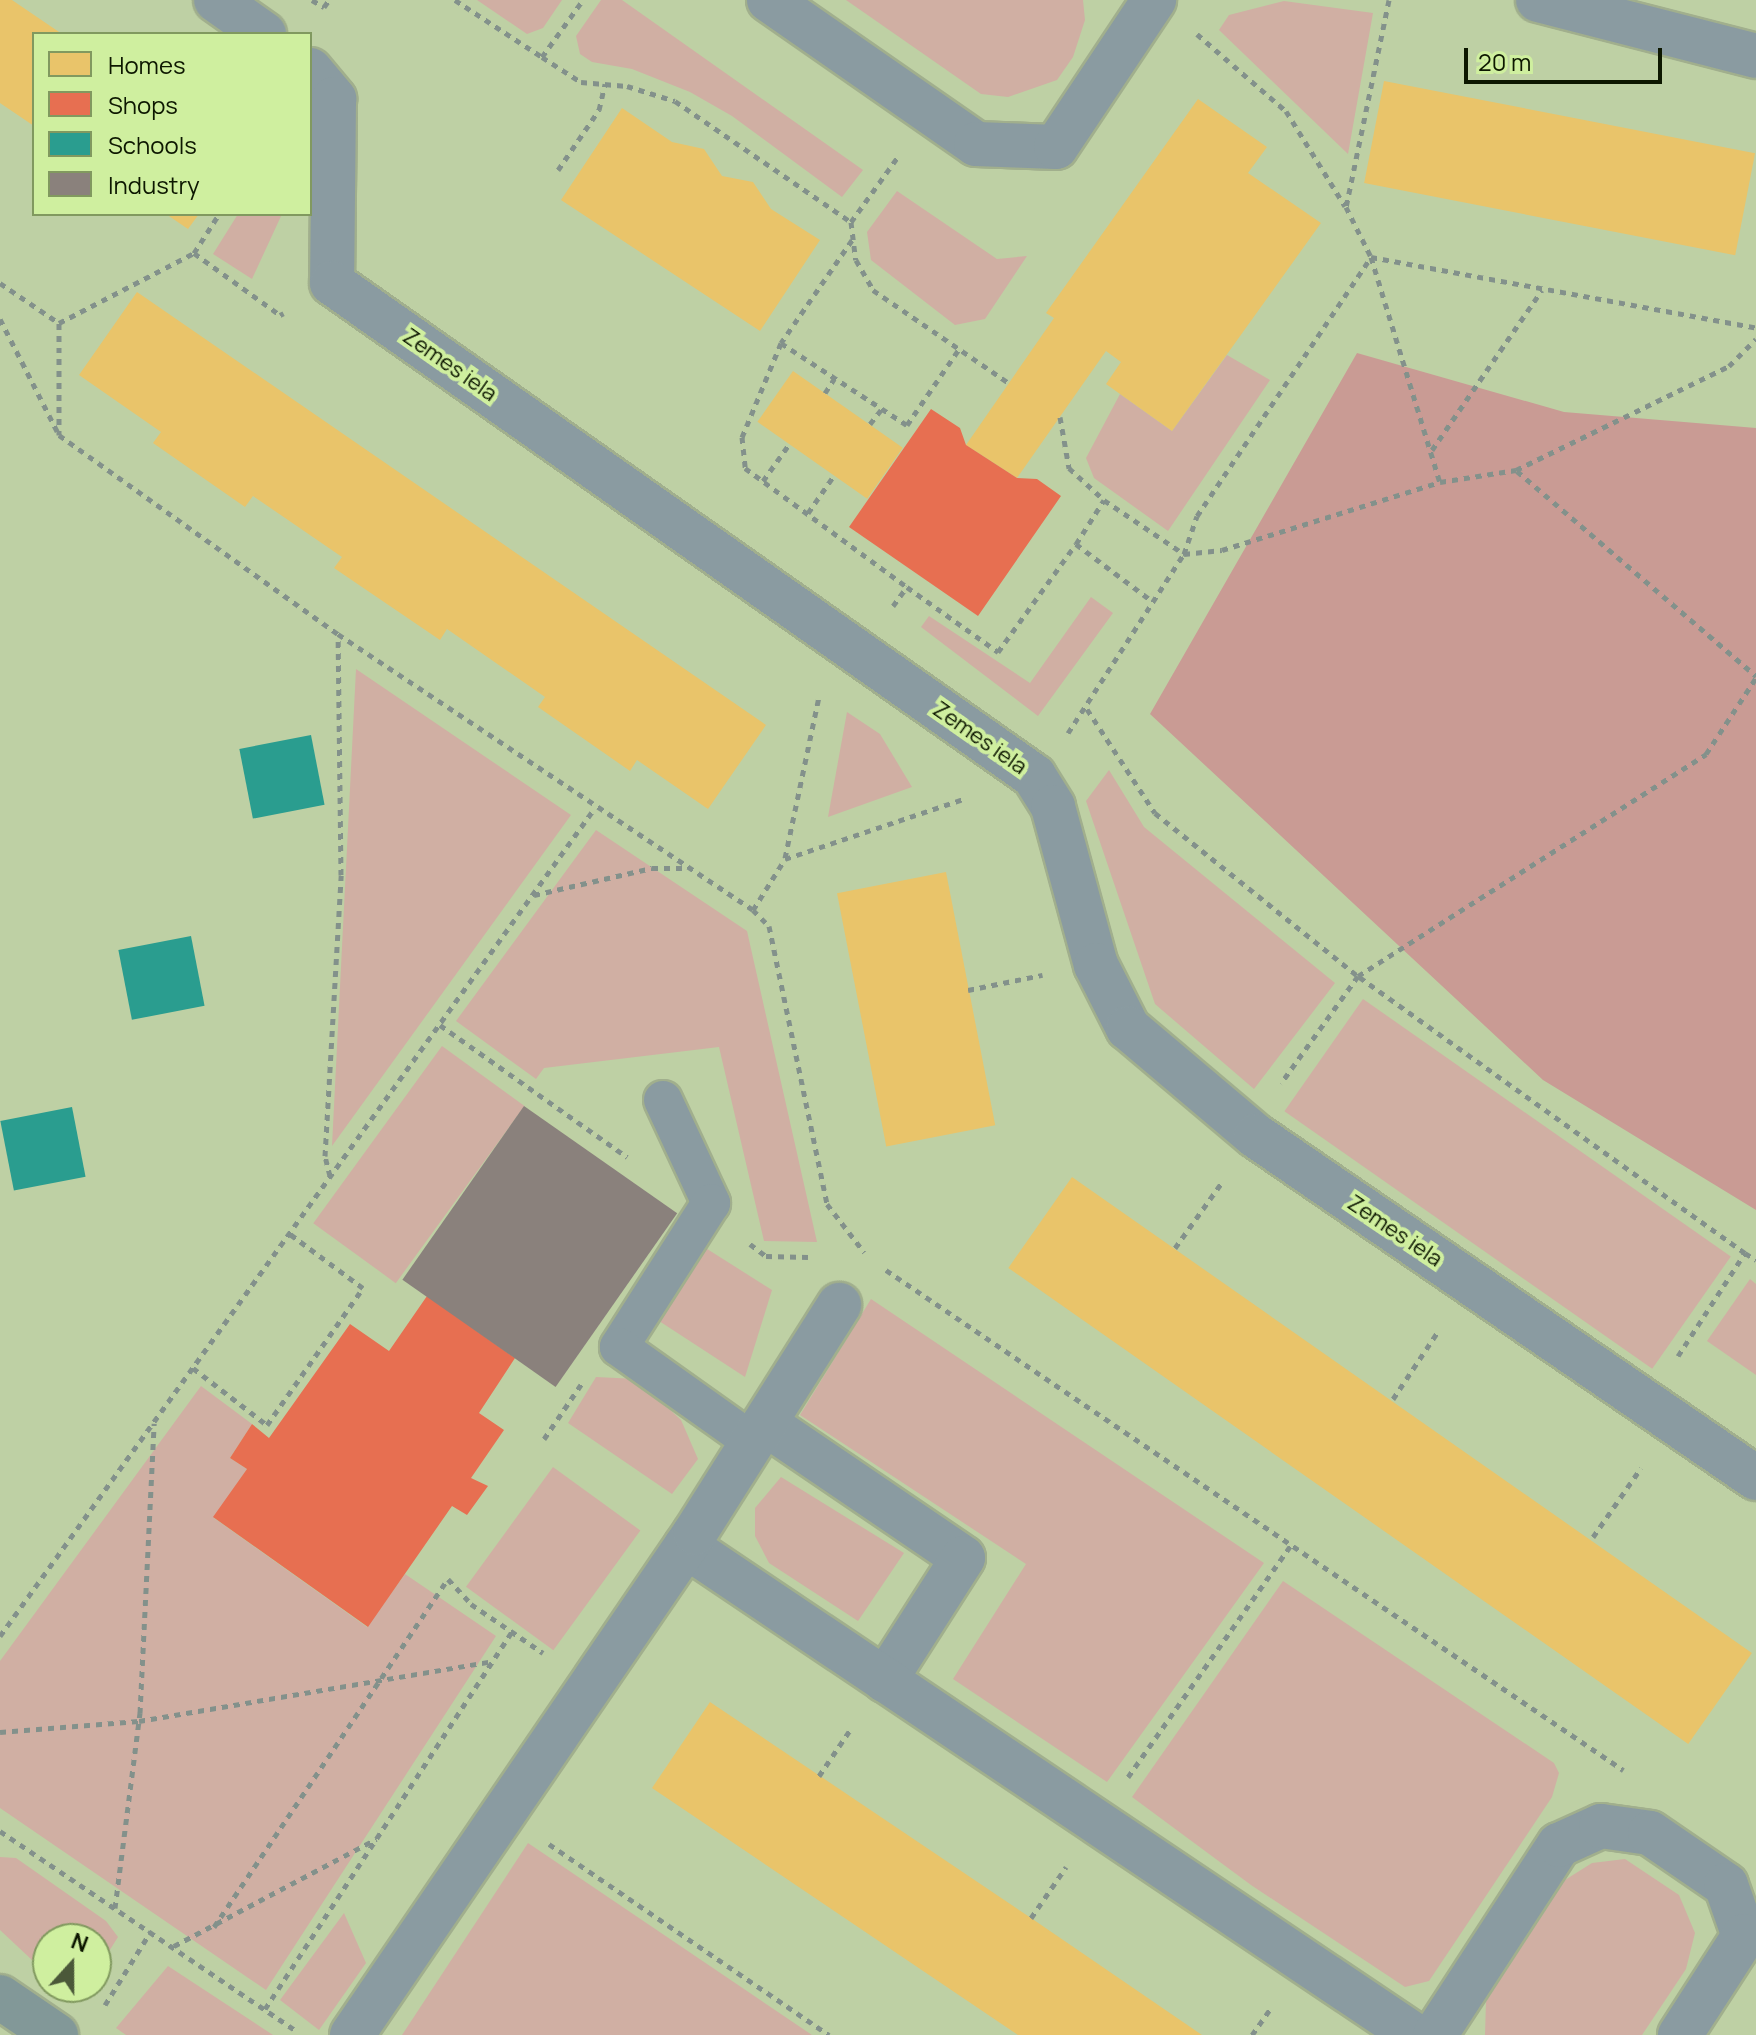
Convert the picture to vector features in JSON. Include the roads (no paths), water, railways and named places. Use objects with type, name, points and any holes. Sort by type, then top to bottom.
[{"type":"street","points":[[216,0],[261,32]]},
{"type":"street","points":[[769,0],[976,144],[1056,147],[1154,0]]},
{"type":"street","points":[[1538,0],[1756,56]]},
{"type":"street","name":"Zemes iela","points":[[312,72],[334,99],[332,283],[1034,776],[1053,807],[1096,965],[1128,1028],[1252,1132],[1756,1478]]},
{"type":"street","points":[[352,2035],[686,1546],[839,1305]]},
{"type":"street","points":[[760,1433],[963,1558],[885,1680]]},
{"type":"street","points":[[686,1546],[1414,2035]]},
{"type":"street","points":[[1435,2035],[1559,1845],[1601,1826],[1650,1833],[1726,1885],[1744,1936],[1680,2035]]},
{"type":"street","points":[[0,1997],[56,2035]]},
{"type":"lane","points":[[663,1100],[711,1203],[619,1347],[760,1433]]}]
